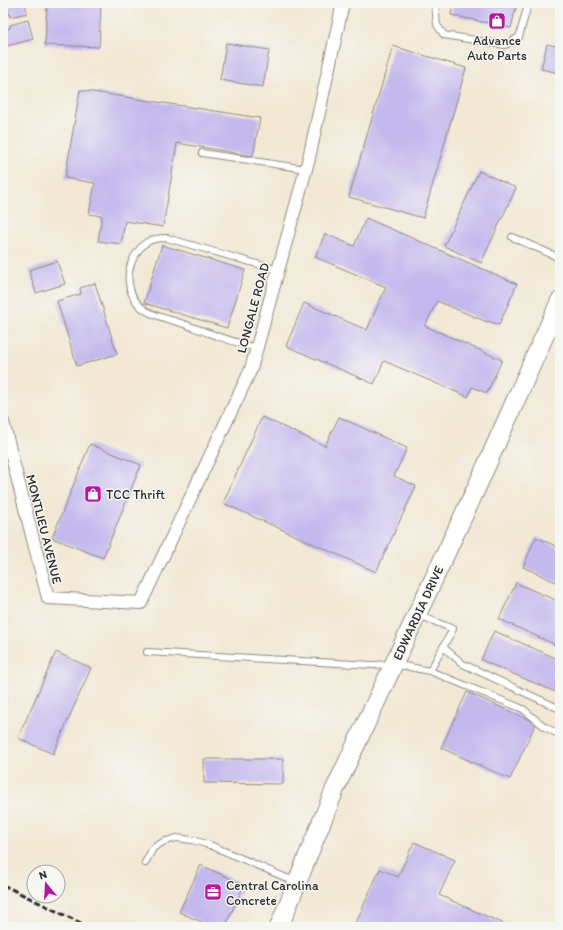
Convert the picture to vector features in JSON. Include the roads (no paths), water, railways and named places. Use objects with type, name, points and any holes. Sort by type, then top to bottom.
[{"type":"main road","name":"EDWARDIA DRIVE","points":[[279,927],[335,789],[475,491],[560,301]]},
{"type":"street","name":"LONGALE ROAD","points":[[142,603],[251,369],[306,169],[343,3]]},
{"type":"street","name":"MONTLIEU AVENUE","points":[[3,422],[48,598],[142,603]]},
{"type":"lane","points":[[435,3],[437,24],[444,36],[504,46],[519,37],[528,3]]},
{"type":"lane","points":[[202,153],[306,169]]},
{"type":"lane","points":[[512,237],[560,258]]},
{"type":"lane","points":[[257,348],[237,343],[153,314],[140,306],[129,287],[128,278],[130,266],[138,250],[145,243],[155,238],[167,238],[278,270]]},
{"type":"lane","points":[[417,615],[453,629],[430,671]]},
{"type":"lane","points":[[443,647],[463,664],[560,709]]},
{"type":"lane","points":[[146,652],[372,665],[394,664],[430,671],[523,710],[545,727],[560,735]]},
{"type":"lane","points":[[145,863],[153,848],[163,842],[176,838],[192,840],[210,845],[297,882]]},
{"type":"railway","points":[[3,885],[89,927]]},
{"type":"place","name":"Advance Auto Parts","points":[[497,21]]},
{"type":"place","name":"TCC Thrift","points":[[93,494]]},
{"type":"place","name":"Central Carolina Concrete","points":[[213,892]]}]
